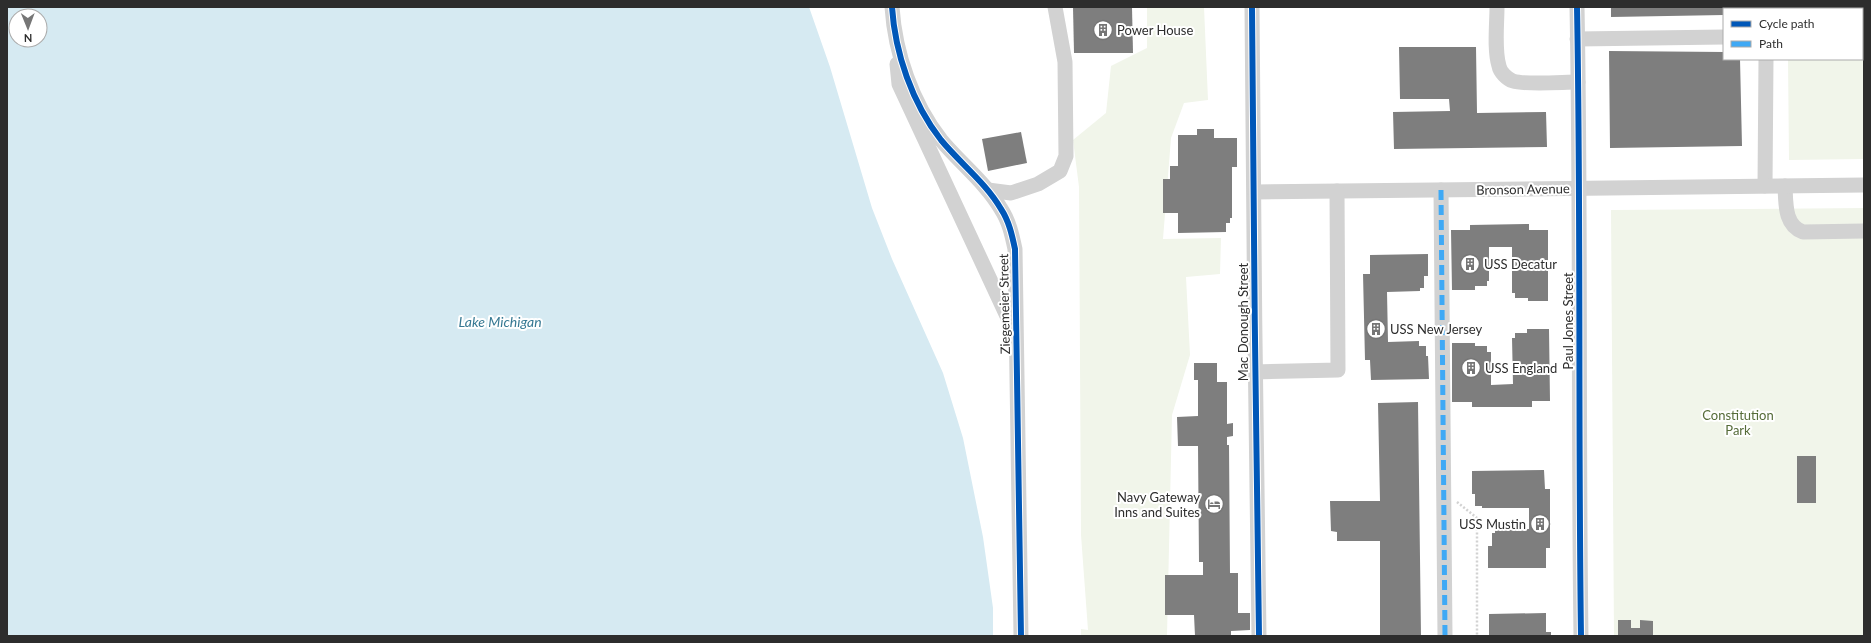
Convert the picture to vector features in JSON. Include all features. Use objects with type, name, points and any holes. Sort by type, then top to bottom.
[{"type":"street","name":"Ziegemeier Street","points":[[892,7],[896,38],[902,64],[914,94],[929,122],[961,163],[988,190],[1002,210],[1011,231],[1014,249],[1021,636]]},
{"type":"street","points":[[988,190],[1011,193],[1038,184],[1060,171],[1066,156],[1065,62],[1055,7]]},
{"type":"street","name":"Mac Donough Street","points":[[1252,7],[1255,192],[1254,372],[1259,636]]},
{"type":"street","points":[[1497,7],[1497,56],[1499,67],[1504,75],[1512,81],[1578,82]]},
{"type":"street","name":"Paul Jones Street","points":[[1577,7],[1580,188],[1579,485],[1581,636]]},
{"type":"street","points":[[1577,39],[1723,37]]},
{"type":"street","points":[[896,38],[899,84],[1016,335]]},
{"type":"street","points":[[1766,60],[1766,186]]},
{"type":"street","name":"Bronson Avenue","points":[[1255,192],[1864,185]]},
{"type":"street","points":[[1785,186],[1787,216],[1796,229],[1802,232],[1864,231]]},
{"type":"street","points":[[1441,190],[1445,636]]},
{"type":"street","points":[[1254,372],[1338,370],[1337,191]]},
{"type":"path","points":[[1444,491],[1477,518],[1477,636]]},
{"type":"green space","points":[[1147,7],[1204,7],[1208,100],[1184,103],[1171,138],[1163,239],[1221,238],[1220,274],[1186,277],[1190,355],[1172,415],[1167,636],[1081,636],[1081,629],[1088,630],[1081,535],[1079,187],[1073,140],[1106,113],[1111,66],[1147,48]]},
{"type":"green space","points":[[1864,38],[1864,159],[1789,160],[1788,60],[1863,60]]},
{"type":"green space","name":"Constitution Park","points":[[1864,208],[1864,636],[1614,636],[1611,210]]},
{"type":"water","name":"Lake Michigan","points":[[7,7],[809,7],[830,67],[872,208],[892,259],[943,373],[963,438],[983,537],[993,608],[993,636],[7,636]]},
{"type":"building","name":"Power House","points":[[1073,7],[1132,7],[1133,53],[1074,53]]},
{"type":"building","points":[[1611,7],[1740,7],[1723,8],[1723,15],[1611,17]]},
{"type":"building","points":[[1399,47],[1476,47],[1477,113],[1546,112],[1547,147],[1394,149],[1393,112],[1450,111],[1449,99],[1400,99]]},
{"type":"building","points":[[1609,51],[1723,52],[1723,60],[1740,60],[1742,146],[1610,148]]},
{"type":"building","points":[[1197,129],[1214,129],[1214,138],[1237,138],[1237,167],[1232,167],[1232,218],[1230,218],[1230,223],[1226,223],[1226,232],[1178,233],[1178,213],[1163,213],[1163,179],[1170,179],[1170,166],[1178,166],[1178,135],[1197,135]]},
{"type":"building","points":[[1021,132],[1027,163],[988,171],[982,139]]},
{"type":"building","name":"USS Decatur","points":[[1529,224],[1529,230],[1548,230],[1548,301],[1528,301],[1528,298],[1515,298],[1515,293],[1512,293],[1512,247],[1489,247],[1489,281],[1487,281],[1487,286],[1475,286],[1475,290],[1452,290],[1451,230],[1470,230],[1470,225]]},
{"type":"building","name":"USS New Jersey","points":[[1428,254],[1428,276],[1424,276],[1424,288],[1420,288],[1420,291],[1387,292],[1388,342],[1419,341],[1419,346],[1426,346],[1429,379],[1371,380],[1370,360],[1365,360],[1363,274],[1370,274],[1370,255]]},
{"type":"building","name":"USS England","points":[[1527,329],[1549,329],[1550,401],[1532,401],[1532,407],[1472,407],[1472,402],[1452,402],[1452,343],[1475,343],[1475,346],[1487,346],[1487,352],[1491,352],[1491,385],[1513,384],[1512,338],[1515,338],[1515,333],[1527,333]]},
{"type":"building","name":"Navy Gateway Inns and Suites","points":[[1194,363],[1217,363],[1217,382],[1227,382],[1227,424],[1233,423],[1233,436],[1227,437],[1227,445],[1229,445],[1230,573],[1238,573],[1238,613],[1250,613],[1250,630],[1231,631],[1231,636],[1195,636],[1194,615],[1165,615],[1165,575],[1203,575],[1203,562],[1199,562],[1198,446],[1178,446],[1177,417],[1198,416],[1198,380],[1194,380]]},
{"type":"building","points":[[1418,402],[1421,636],[1380,636],[1380,541],[1337,541],[1337,532],[1331,531],[1330,501],[1380,501],[1378,403]]},
{"type":"building","points":[[1797,456],[1816,456],[1816,503],[1797,503]]},
{"type":"building","name":"USS Mustin","points":[[1544,470],[1545,489],[1550,489],[1550,548],[1546,548],[1546,568],[1488,568],[1488,546],[1492,546],[1492,533],[1495,533],[1495,530],[1529,529],[1529,508],[1482,508],[1482,506],[1475,506],[1475,494],[1472,494],[1472,471]]},
{"type":"building","points":[[1546,613],[1546,632],[1551,632],[1551,636],[1489,635],[1489,614]]},
{"type":"building","points":[[1618,620],[1631,620],[1631,628],[1640,628],[1640,620],[1653,621],[1653,636],[1618,636]]},
{"type":"marked path","points":[[1441,190],[1445,636]]},
{"type":"cycle path","points":[[892,7],[901,60],[922,110],[931,126],[948,149],[988,190],[995,200],[1008,223],[1015,249],[1021,636]]},
{"type":"cycle path","points":[[1252,7],[1259,636]]},
{"type":"cycle path","points":[[1577,7],[1581,636]]},
{"type":"place","name":"Power House","points":[[1103,30]]},
{"type":"place","name":"USS Decatur","points":[[1470,264]]},
{"type":"place","name":"USS New Jersey","points":[[1376,329]]},
{"type":"place","name":"USS England","points":[[1471,368]]},
{"type":"place","name":"Navy Gateway Inns and Suites","points":[[1214,504]]},
{"type":"place","name":"USS Mustin","points":[[1540,524]]}]
